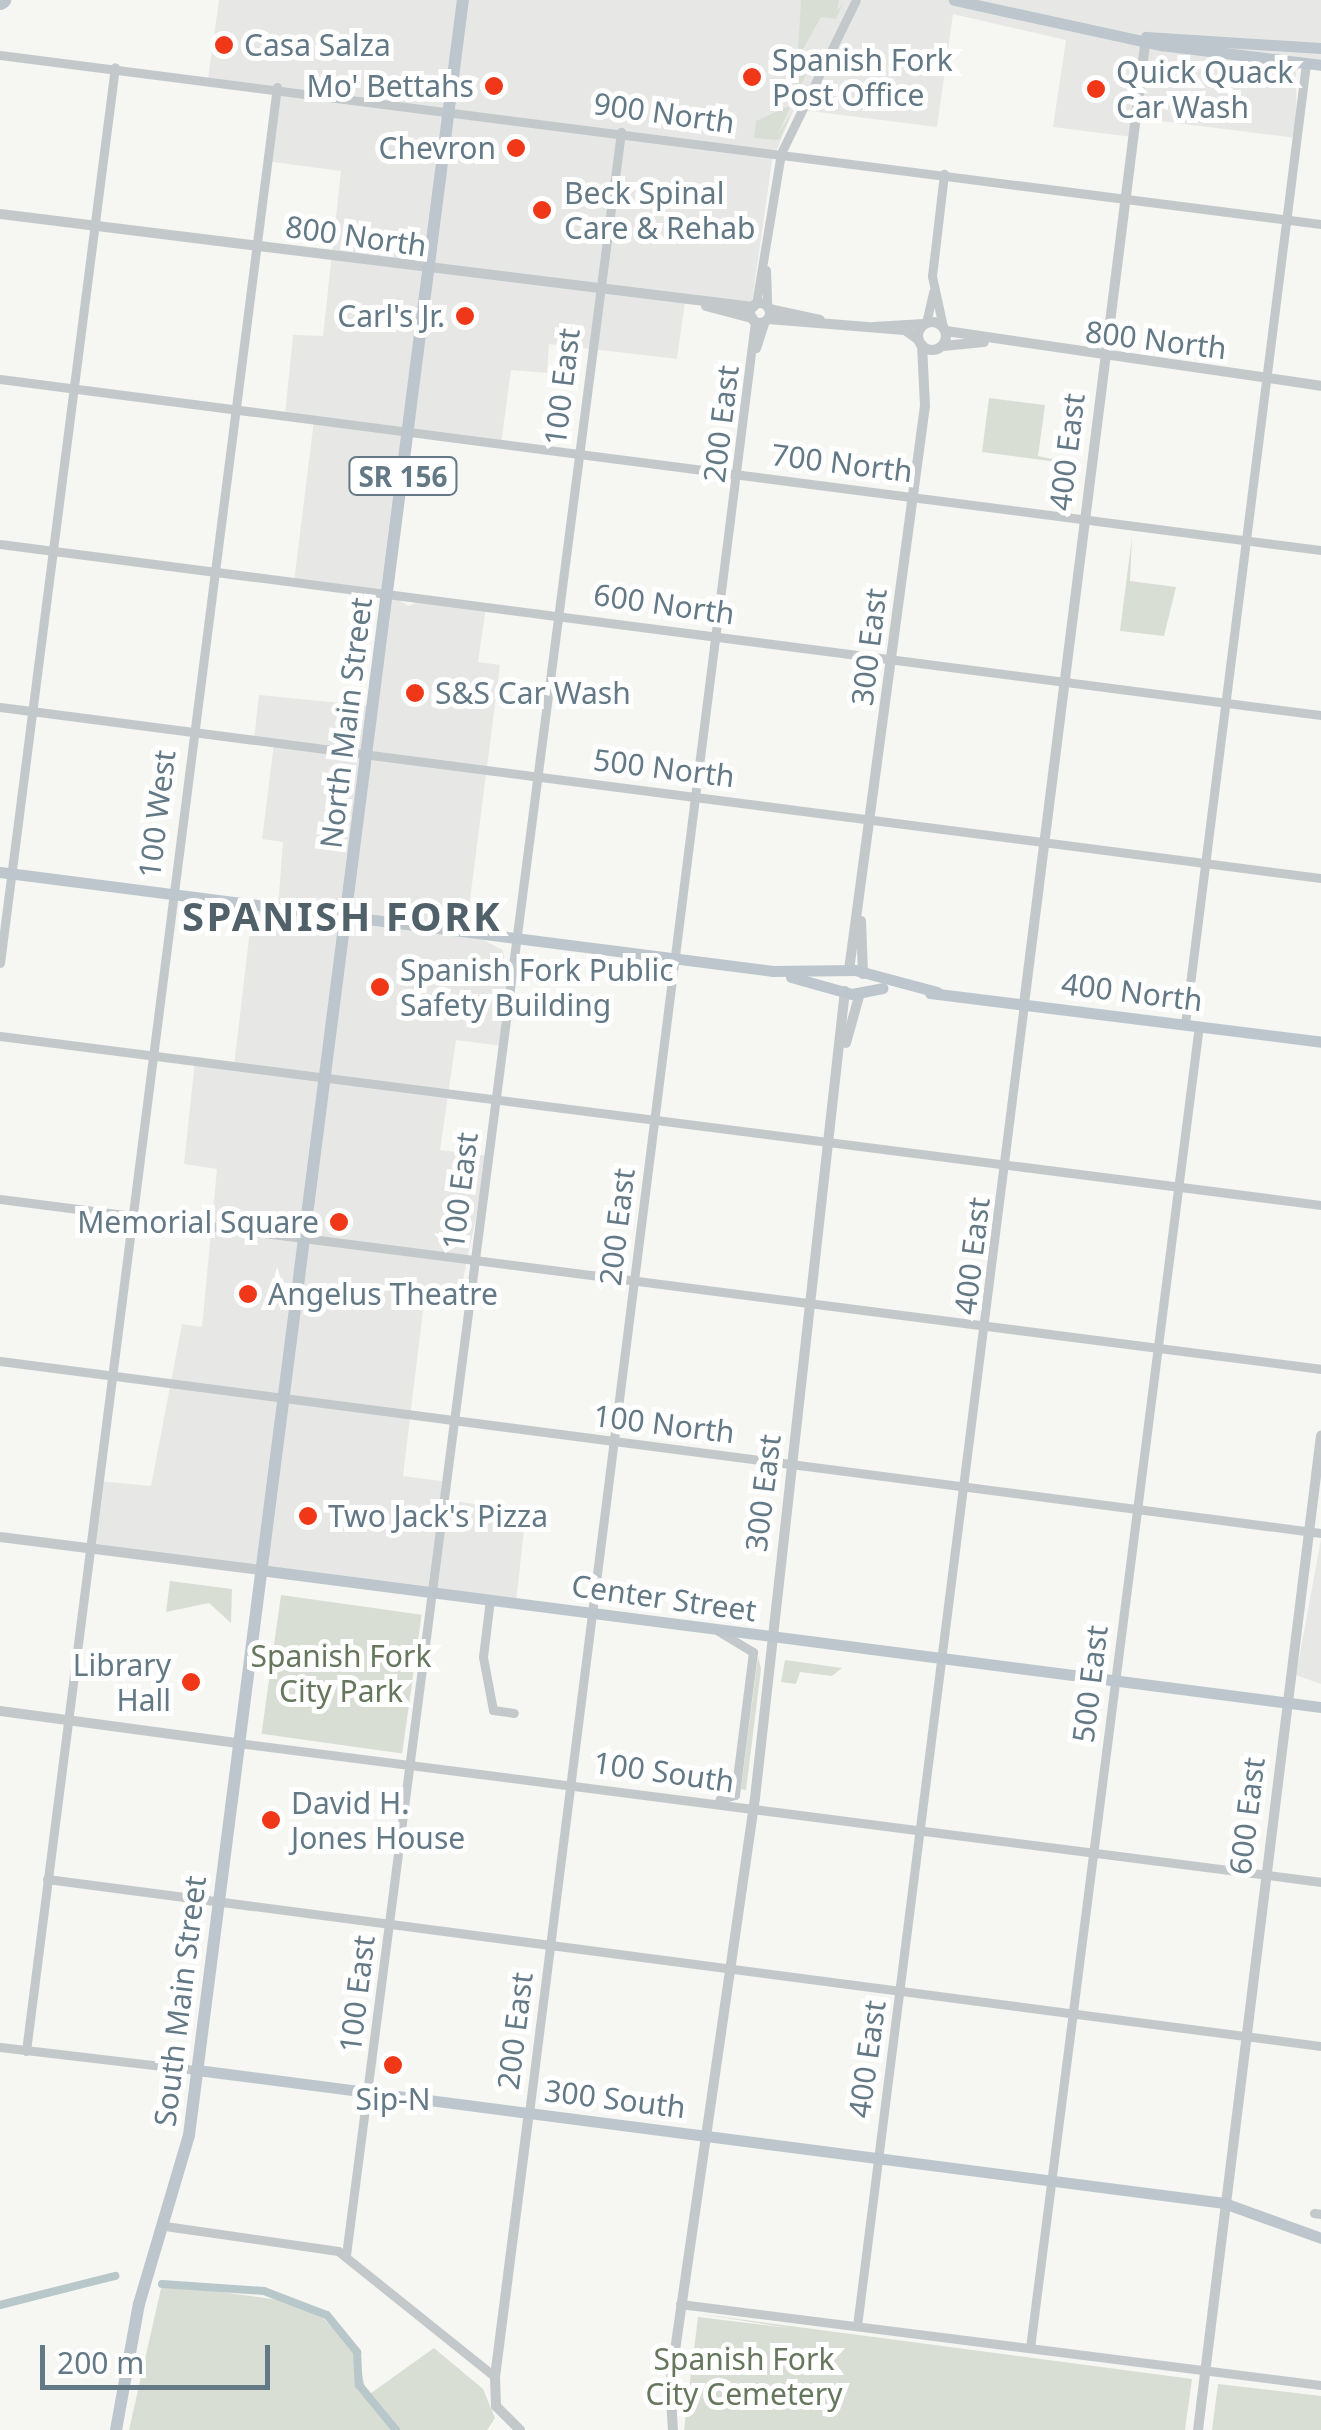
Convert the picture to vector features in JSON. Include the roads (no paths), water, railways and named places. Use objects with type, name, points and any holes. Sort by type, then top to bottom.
[{"type":"main road","name":"North Main Street","points":[[260,1570],[463,0]]},
{"type":"main road","points":[[954,0],[1321,66]]},
{"type":"main road","points":[[1146,37],[1306,47],[1321,52]]},
{"type":"main road","points":[[1244,55],[1306,47]]},
{"type":"main road","points":[[1306,64],[1321,52]]},
{"type":"main road","points":[[6,873],[863,983]]},
{"type":"main road","points":[[845,981],[863,983]]},
{"type":"main road","name":"400 North","points":[[863,983],[1321,1042]]},
{"type":"main road","name":"Center Street","points":[[260,1570],[1321,1707]]},
{"type":"main road","name":"South Main Street","points":[[116,2430],[165,2226],[197,2070],[260,1570]]},
{"type":"main road","name":"300 South","points":[[197,2070],[1224,2203],[1321,2238]]},
{"type":"street","name":"200 East","points":[[530,2113],[781,153],[856,0]]},
{"type":"street","name":"400 East","points":[[857,2326],[1009,1166],[1043,842],[1146,37]]},
{"type":"street","name":"900 North","points":[[0,54],[1321,224]]},
{"type":"street","points":[[1185,1024],[1306,64]]},
{"type":"street","points":[[0,964],[6,873],[33,712],[115,67]]},
{"type":"street","name":"100 West","points":[[26,2051],[232,408],[277,87]]},
{"type":"street","name":"100 East","points":[[346,2256],[621,132]]},
{"type":"street","points":[[920,342],[934,289],[944,174]]},
{"type":"street","name":"800 North","points":[[0,214],[873,327],[940,347],[985,342]]},
{"type":"street","points":[[934,289],[944,328]]},
{"type":"street","name":"800 North","points":[[873,327],[925,324],[985,342],[1321,386]]},
{"type":"street","name":"300 East","points":[[926,380],[944,328]]},
{"type":"street","name":"300 East","points":[[672,2427],[680,2304],[724,1970],[750,1808],[845,1044],[845,981],[860,920],[914,497],[926,380],[920,342]]},
{"type":"street","name":"700 North","points":[[0,379],[1321,550]]},
{"type":"street","name":"600 North","points":[[0,544],[1321,715]]},
{"type":"street","name":"500 North","points":[[0,707],[1321,878]]},
{"type":"street","name":"300 East","points":[[845,1044],[863,983],[860,920]]},
{"type":"street","name":"500 East","points":[[1030,2348],[1199,1026]]},
{"type":"street","points":[[0,1036],[1321,1205]]},
{"type":"street","points":[[0,1199],[1321,1368]]},
{"type":"street","name":"100 North","points":[[0,1362],[1315,1532]]},
{"type":"street","name":"600 East","points":[[1198,2430],[1287,1702],[1315,1532],[1321,1436]]},
{"type":"street","name":"Center Street","points":[[0,1537],[260,1570]]},
{"type":"street","points":[[490,1600],[483,1657],[493,1710],[514,1713]]},
{"type":"street","points":[[700,1802],[735,1795],[753,1652],[718,1631]]},
{"type":"street","name":"100 South","points":[[0,1711],[1321,1882]]},
{"type":"street","points":[[47,1879],[390,1928],[1321,2046]]},
{"type":"street","name":"300 South","points":[[0,2048],[197,2070]]},
{"type":"street","points":[[520,2430],[496,2406],[495,2377],[530,2113]]},
{"type":"street","points":[[165,2226],[346,2256],[495,2377]]},
{"type":"street","points":[[680,2304],[1321,2385]]},
{"type":"waterway","points":[[0,2305],[115,2276]]},
{"type":"waterway","points":[[162,2284],[264,2291],[327,2315],[357,2352],[359,2385],[396,2430]]},
{"type":"place","name":"Casa Salza","points":[[224,45]]},
{"type":"place","name":"Spanish Fork Post Office","points":[[752,77]]},
{"type":"place","name":"Mo' Bettahs","points":[[494,86]]},
{"type":"place","name":"Quick Quack Car Wash","points":[[1096,89]]},
{"type":"place","name":"Chevron","points":[[516,148]]},
{"type":"place","name":"Beck Spinal Care & Rehab","points":[[542,210]]},
{"type":"place","name":"Carl's Jr.","points":[[465,316]]},
{"type":"place","name":"S&S Car Wash","points":[[415,693]]},
{"type":"place","name":"Spanish Fork Public Safety Building","points":[[380,987]]},
{"type":"place","name":"Memorial Square","points":[[339,1222]]},
{"type":"place","name":"Angelus Theatre","points":[[248,1294]]},
{"type":"place","name":"Two Jack's Pizza","points":[[308,1516]]},
{"type":"place","name":"Library Hall","points":[[191,1682]]},
{"type":"place","name":"David H. Jones House","points":[[271,1820]]},
{"type":"place","name":"Sip-N","points":[[393,2065]]},
{"type":"district","name":"SPANISH FORK","points":[[342,916]]},
{"type":"park label","name":"Spanish Fork City Park","points":[[341,1673]]},
{"type":"park label","name":"Spanish Fork City Cemetery","points":[[744,2376]]}]
